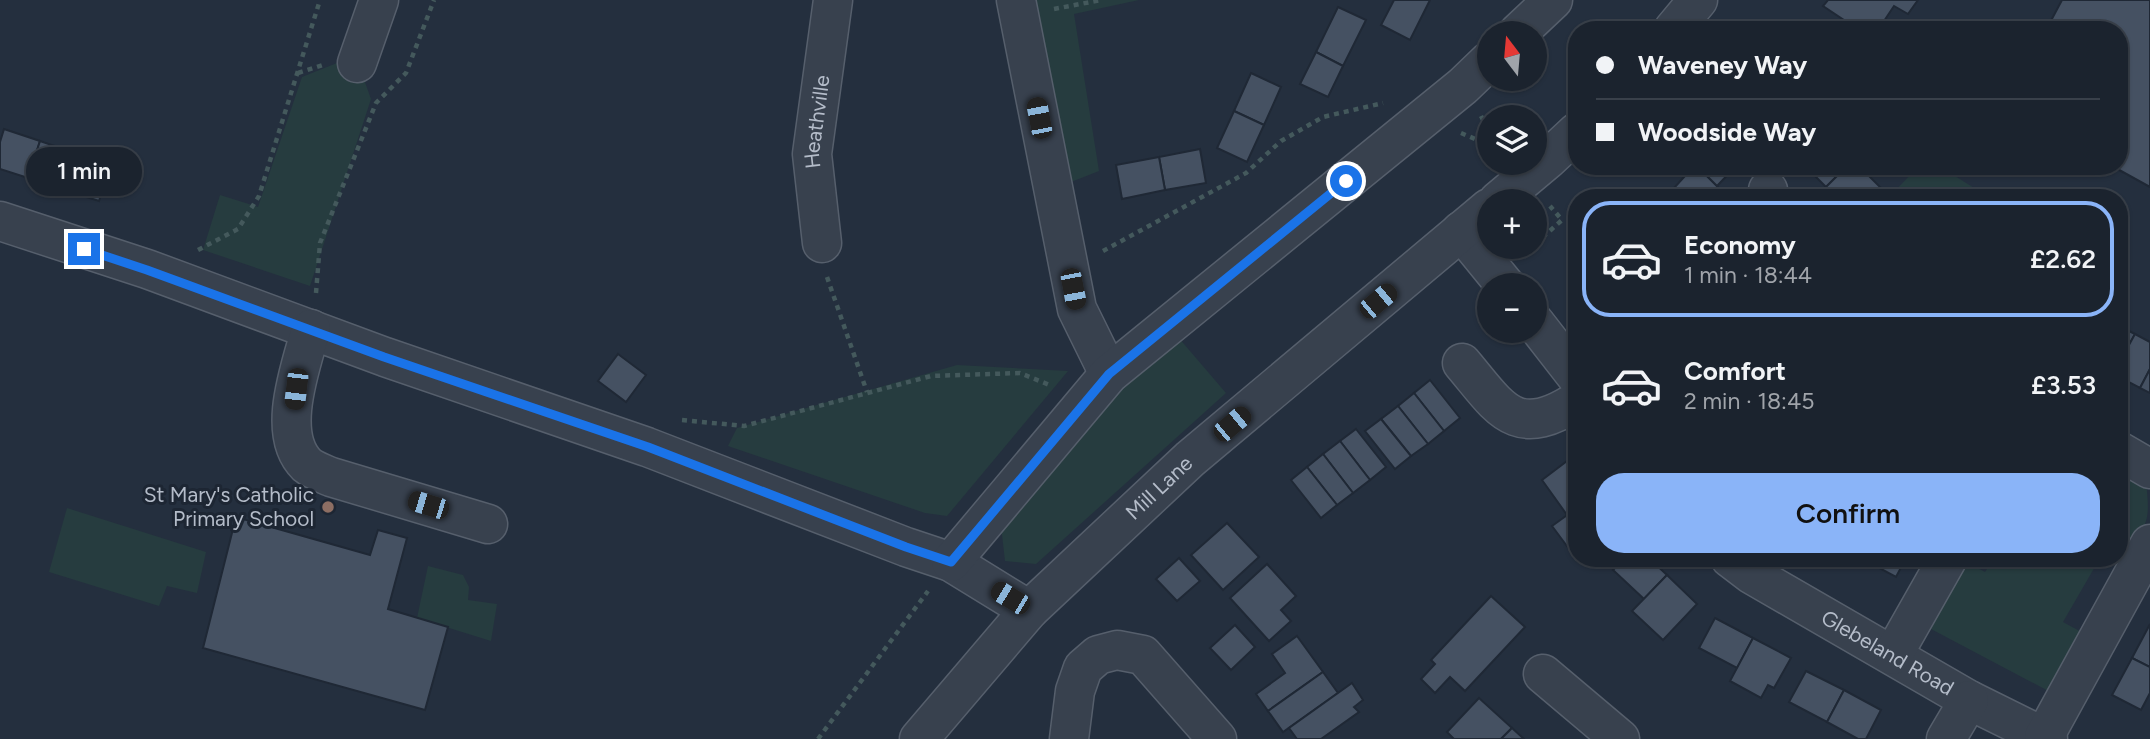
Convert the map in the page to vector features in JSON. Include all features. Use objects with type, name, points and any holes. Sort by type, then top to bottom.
[{"type":"street","points":[[357,63],[379,0]]},
{"type":"street","name":"Heathville","points":[[822,243],[812,153],[833,0]]},
{"type":"street","points":[[1531,21],[1553,0]]},
{"type":"street","points":[[1680,21],[1698,0]]},
{"type":"street","points":[[1017,8],[1077,309],[1109,374]]},
{"type":"street","points":[[951,562],[1109,374],[1433,111],[1477,72]]},
{"type":"street","points":[[1512,189],[1568,140]]},
{"type":"street","points":[[1475,220],[1499,273]]},
{"type":"street","name":"Mill Lane","points":[[919,739],[1029,610],[1190,459],[1475,220]]},
{"type":"street","points":[[0,221],[147,270],[313,312],[384,357],[648,447],[951,562],[1029,610]]},
{"type":"street","points":[[313,312],[291,422],[295,448],[308,466],[331,477],[488,524]]},
{"type":"street","points":[[1547,338],[1568,365]]},
{"type":"street","points":[[1462,363],[1508,415],[1533,419],[1556,414],[1568,407]]},
{"type":"street","points":[[2128,456],[2150,469]]},
{"type":"street","points":[[2046,738],[2150,544]]},
{"type":"street","name":"Glebeland Road","points":[[1741,567],[1969,700],[2046,738]]},
{"type":"street","points":[[1893,654],[1943,567]]},
{"type":"street","points":[[1069,739],[1074,691],[1083,668],[1098,655],[1117,650],[1143,655],[1217,739]]},
{"type":"street","points":[[1543,674],[1620,739]]},
{"type":"street","points":[[1946,739],[1969,700]]},
{"type":"path","points":[[147,270],[202,248],[238,229],[259,195],[320,0]]},
{"type":"path","points":[[313,312],[320,243],[376,103],[406,73],[434,0]]},
{"type":"path","points":[[1017,8],[1101,0]]},
{"type":"path","points":[[1070,270],[1246,173],[1281,141],[1323,117],[1401,98],[1433,111]]},
{"type":"path","points":[[1547,203],[1562,220],[1547,233]]},
{"type":"path","points":[[822,243],[818,252],[867,392]]},
{"type":"path","points":[[648,447],[660,417],[744,426],[932,376],[1020,373],[1054,387],[1077,411]]},
{"type":"path","points":[[818,739],[951,562]]},
{"type":"green space","points":[[1034,0],[1139,0],[1074,14],[1099,171],[1066,184]]},
{"type":"green space","points":[[337,63],[362,74],[371,99],[310,286],[203,250],[220,195],[258,207],[302,77]]},
{"type":"green space","points":[[1910,175],[1953,175],[1976,189],[1897,189]]},
{"type":"green space","points":[[1178,337],[1226,393],[1036,564],[1005,561],[1001,526],[1088,418]]},
{"type":"green space","points":[[957,365],[1068,371],[947,516],[925,513],[728,446],[737,428]]},
{"type":"green space","points":[[2128,471],[2146,481],[2148,504],[2141,533],[2129,553]]},
{"type":"green space","points":[[67,508],[206,552],[197,593],[167,586],[159,606],[49,572]]},
{"type":"green space","points":[[428,566],[463,575],[469,587],[468,600],[497,604],[491,641],[417,618]]},
{"type":"green space","points":[[1962,567],[1976,567],[1985,572],[1988,567],[2095,567],[2063,622],[2087,635],[2054,694],[1931,629]]},
{"type":"building","points":[[1394,0],[1430,0],[1410,40],[1381,25]]},
{"type":"building","points":[[1828,0],[1918,0],[1908,14],[1894,6],[1884,21],[1846,21],[1823,6]]},
{"type":"building","points":[[2062,0],[2150,0],[2150,187],[2128,175],[2128,21],[2051,21]]},
{"type":"building","points":[[1338,7],[1366,20],[1343,66],[1316,52]]},
{"type":"building","points":[[1316,52],[1343,66],[1328,97],[1300,84]]},
{"type":"building","points":[[1251,73],[1281,87],[1264,125],[1234,111]]},
{"type":"building","points":[[1234,111],[1264,125],[1247,162],[1217,148]]},
{"type":"building","points":[[4,129],[40,141],[28,178],[0,169],[0,142]]},
{"type":"building","points":[[40,141],[78,154],[65,190],[28,178]]},
{"type":"building","points":[[1200,149],[1206,183],[1165,190],[1159,157]]},
{"type":"building","points":[[78,154],[111,165],[99,201],[65,190]]},
{"type":"building","points":[[1159,157],[1165,190],[1122,199],[1116,165]]},
{"type":"building","points":[[1686,175],[1706,175],[1720,189],[1675,189]]},
{"type":"building","points":[[1706,175],[1727,175],[1717,186]]},
{"type":"building","points":[[1814,175],[1838,175],[1826,187]]},
{"type":"building","points":[[1838,175],[1868,175],[1881,188],[1828,189],[1826,187]]},
{"type":"building","points":[[2128,330],[2135,334],[2128,347]]},
{"type":"building","points":[[2135,334],[2150,342],[2150,369],[2140,388],[2128,382],[2128,347]]},
{"type":"building","points":[[618,354],[646,375],[626,402],[598,381]]},
{"type":"building","points":[[2150,369],[2150,393],[2140,388]]},
{"type":"building","points":[[1430,380],[1460,418],[1444,431],[1414,393]]},
{"type":"building","points":[[1414,393],[1444,431],[1428,444],[1398,406]]},
{"type":"building","points":[[1398,406],[1428,444],[1411,456],[1381,419]]},
{"type":"building","points":[[1381,419],[1411,456],[1395,469],[1365,431]]},
{"type":"building","points":[[1356,429],[1386,467],[1370,480],[1340,441]]},
{"type":"building","points":[[1340,441],[1370,480],[1353,493],[1323,454]]},
{"type":"building","points":[[1323,454],[1353,493],[1337,505],[1307,467]]},
{"type":"building","points":[[1568,460],[1568,514],[1567,515],[1542,480]]},
{"type":"building","points":[[1307,467],[1337,505],[1321,518],[1291,480]]},
{"type":"building","points":[[1568,514],[1568,548],[1552,526]]},
{"type":"building","points":[[236,517],[370,555],[378,530],[407,538],[388,609],[448,627],[425,710],[203,648]]},
{"type":"building","points":[[1227,523],[1259,557],[1223,590],[1191,555]]},
{"type":"building","points":[[1179,558],[1200,581],[1177,601],[1156,579]]},
{"type":"building","points":[[1267,564],[1296,596],[1281,610],[1291,621],[1269,641],[1230,598]]},
{"type":"building","points":[[1616,567],[1659,567],[1667,575],[1644,599],[1613,570]]},
{"type":"building","points":[[1877,567],[1901,567],[1896,577]]},
{"type":"building","points":[[1667,575],[1697,604],[1663,640],[1632,611]]},
{"type":"building","points":[[1491,596],[1525,627],[1465,691],[1450,677],[1435,693],[1421,679],[1435,664],[1431,660]]},
{"type":"building","points":[[1715,618],[1753,638],[1737,668],[1699,648]]},
{"type":"building","points":[[2150,624],[2150,667],[2132,658]]},
{"type":"building","points":[[1235,625],[1255,647],[1231,670],[1210,648]]},
{"type":"building","points":[[1297,636],[1323,672],[1268,711],[1256,694],[1285,673],[1272,654]]},
{"type":"building","points":[[1753,638],[1791,658],[1774,688],[1768,685],[1761,698],[1730,681]]},
{"type":"building","points":[[2132,658],[2150,667],[2150,693],[2141,710],[2112,695]]},
{"type":"building","points":[[1806,671],[1844,690],[1827,722],[1789,702]]},
{"type":"building","points":[[1323,672],[1338,693],[1283,732],[1268,711]]},
{"type":"building","points":[[1352,683],[1363,700],[1354,707],[1359,712],[1321,739],[1297,739],[1289,728]]},
{"type":"building","points":[[1844,690],[1881,710],[1866,739],[1858,739],[1827,722]]},
{"type":"building","points":[[1479,698],[1512,728],[1501,739],[1454,739],[1447,732]]},
{"type":"building","points":[[1512,728],[1524,739],[1501,739]]},
{"type":"place","name":"St Mary's Catholic Primary School","points":[[328,507]]},
{"type":"route","points":[[84,249],[384,357],[648,447],[951,562],[1109,374],[1346,181]]}]
